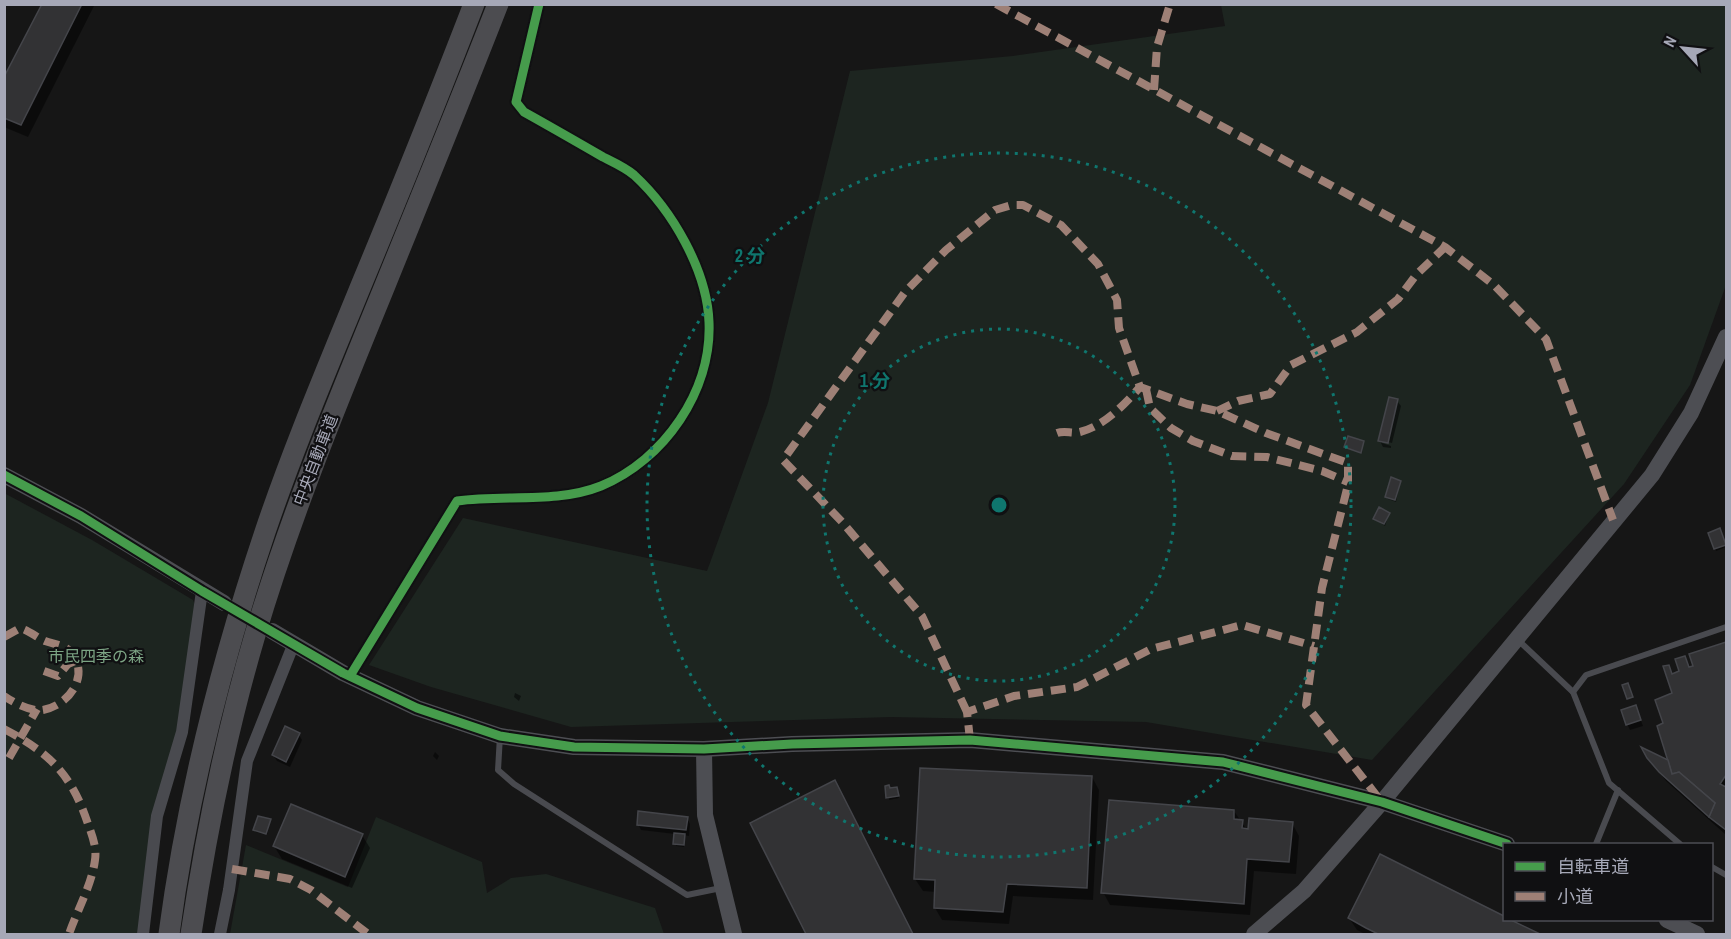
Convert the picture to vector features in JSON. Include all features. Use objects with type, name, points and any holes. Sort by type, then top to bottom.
[{"type":"highway","name":"中央自動車道","points":[[169,934],[178,866],[201,754],[234,630],[265,531],[303,428],[474,4]]},
{"type":"highway","name":"中央自動車道","points":[[191,934],[201,868],[224,757],[255,636],[286,538],[323,436],[498,4]]},
{"type":"street","points":[[350,676],[457,501],[568,494],[598,487],[631,470],[653,454],[686,413],[708,352],[710,320],[701,279],[681,235],[659,204],[633,174],[524,112],[516,102],[539,4]]},
{"type":"street","points":[[1254,934],[1304,891],[1382,802],[1652,475],[1691,413],[1726,337]]},
{"type":"street","points":[[4,475],[81,516],[224,603]]},
{"type":"street","points":[[143,934],[158,816],[182,732],[202,591]]},
{"type":"street","points":[[272,631],[350,676],[417,708],[500,736],[574,747],[704,749],[792,744],[970,740],[1222,762],[1382,802],[1504,843]]},
{"type":"street","points":[[220,934],[229,890],[247,761],[294,643]]},
{"type":"street","points":[[704,749],[705,815],[734,934]]},
{"type":"street","points":[[1669,921],[1697,934]]},
{"type":"lane","points":[[1573,692],[1586,675],[1726,627]]},
{"type":"lane","points":[[1517,638],[1573,692],[1609,783],[1679,843]]},
{"type":"lane","points":[[500,736],[498,770],[514,784],[687,895],[724,888]]},
{"type":"lane","points":[[1596,843],[1618,790]]},
{"type":"green space","points":[[1221,5],[1726,5],[1726,285],[1690,385],[1624,484],[1372,760],[1146,722],[891,717],[571,727],[431,687],[369,665],[463,518],[707,571],[768,403],[850,71],[1013,56],[1225,26]]},
{"type":"green space","name":"市民四季の森","points":[[4,493],[92,540],[193,600],[195,605],[179,727],[138,934],[5,934]]},
{"type":"green space","points":[[376,817],[482,862],[487,893],[511,878],[546,874],[655,908],[664,934],[230,934],[246,845],[348,887]]},
{"type":"building","points":[[42,4],[82,4],[21,125],[4,118],[4,77]]},
{"type":"building","points":[[1389,397],[1398,399],[1388,443],[1378,441]]},
{"type":"building","points":[[1348,436],[1364,441],[1361,453],[1344,447]]},
{"type":"building","points":[[1391,477],[1401,481],[1395,500],[1385,497]]},
{"type":"building","points":[[1379,507],[1390,513],[1384,524],[1373,519]]},
{"type":"building","points":[[1720,528],[1726,545],[1714,549],[1708,533]]},
{"type":"building","points":[[1726,642],[1726,775],[1720,784],[1726,787],[1726,830],[1709,817],[1715,803],[1679,772],[1672,774],[1657,726],[1663,723],[1655,700],[1672,693],[1663,666],[1669,665],[1672,674],[1679,671],[1675,659],[1685,656],[1689,667],[1693,666],[1689,654]]},
{"type":"building","points":[[1628,683],[1633,697],[1627,699],[1622,685]]},
{"type":"building","points":[[1636,705],[1641,720],[1626,725],[1621,710]]},
{"type":"building","points":[[285,726],[300,733],[286,762],[272,755]]},
{"type":"building","points":[[1641,747],[1668,760],[1672,774],[1679,772],[1715,803],[1709,817],[1659,772]]},
{"type":"building","points":[[920,768],[1092,776],[1087,888],[1007,884],[1003,912],[934,908],[935,880],[914,879]]},
{"type":"building","points":[[835,780],[913,934],[806,934],[750,823]]},
{"type":"building","points":[[889,785],[890,788],[897,787],[899,796],[886,798],[885,786]]},
{"type":"building","points":[[1109,800],[1234,810],[1234,819],[1243,820],[1242,828],[1248,829],[1249,818],[1293,822],[1289,862],[1247,859],[1244,904],[1101,893]]},
{"type":"building","points":[[291,804],[363,834],[345,877],[273,846]]},
{"type":"building","points":[[638,811],[688,817],[686,830],[637,825]]},
{"type":"building","points":[[258,816],[271,819],[266,834],[253,830]]},
{"type":"building","points":[[674,833],[685,834],[684,845],[673,844]]},
{"type":"building","points":[[1380,854],[1503,916],[1503,921],[1513,921],[1540,934],[1378,934],[1348,918]]},
{"type":"marked path","points":[[996,4],[1445,247],[1494,285],[1546,339],[1613,520]]},
{"type":"marked path","points":[[1154,90],[1157,47],[1170,4]]},
{"type":"marked path","points":[[967,712],[922,616],[843,523],[783,460],[905,292],[946,250],[995,210],[1012,205],[1023,205],[1061,225],[1098,264],[1117,300],[1119,328],[1140,387],[1187,404],[1217,411],[1266,433],[1348,463],[1348,485],[1322,588],[1306,705],[1380,800]]},
{"type":"marked path","points":[[1217,411],[1238,401],[1270,394],[1291,365],[1357,332],[1398,299],[1416,275],[1445,247]]},
{"type":"marked path","points":[[1057,433],[1080,432],[1097,425],[1120,408],[1140,387]]},
{"type":"marked path","points":[[1146,389],[1150,408],[1171,428],[1193,441],[1232,456],[1267,457],[1322,471],[1348,482]]},
{"type":"marked path","points":[[970,740],[967,712],[1014,696],[1077,687],[1151,649],[1242,625],[1314,646]]},
{"type":"marked path","points":[[4,637],[20,628],[24,629],[45,641],[68,649],[76,660],[78,669],[78,678],[69,695],[53,707],[33,710],[4,696]]},
{"type":"marked path","points":[[44,671],[58,676],[68,664],[75,661]]},
{"type":"marked path","points":[[9,758],[37,709]]},
{"type":"marked path","points":[[4,729],[47,757],[67,779],[82,807],[95,846],[93,869],[88,888],[69,934]]},
{"type":"marked path","points":[[232,869],[290,879],[311,890],[368,934]]},
{"type":"cycle path","points":[[350,676],[457,501],[566,495],[601,486],[624,474],[664,441],[680,420],[693,397],[702,373],[708,348],[707,302],[694,262],[674,223],[648,189],[631,172],[524,112],[516,102],[539,4]]},
{"type":"cycle path","points":[[4,475],[81,516],[202,591],[343,673],[417,708],[500,736],[574,747],[704,749],[792,744],[970,740],[1223,762],[1382,802],[1504,843]]}]
